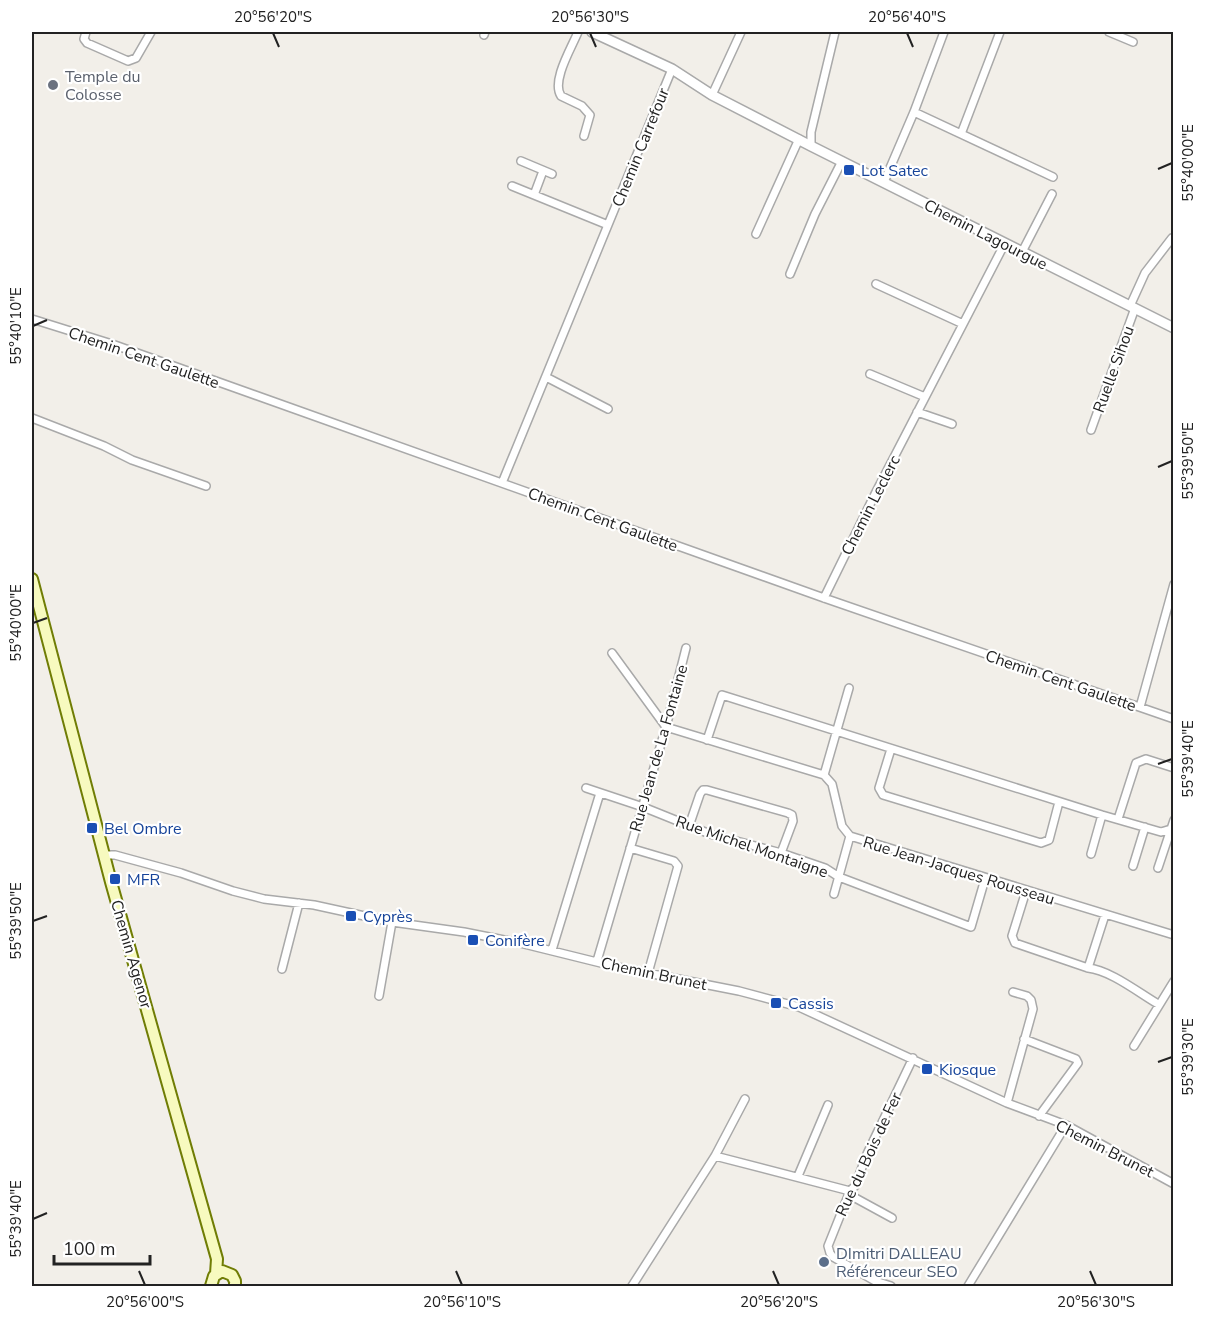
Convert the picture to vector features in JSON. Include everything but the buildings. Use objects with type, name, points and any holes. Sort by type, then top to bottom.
[{"type":"main road","name":"Chemin Agenor","points":[[32,579],[104,855],[221,1273],[234,1278],[235,1287]]},
{"type":"main road","points":[[211,1287],[212,1279],[221,1273]]},
{"type":"street","points":[[86,32],[84,39],[87,43],[128,61],[136,58],[151,32]]},
{"type":"street","points":[[578,32],[560,73],[557,86],[561,96],[582,106],[590,115],[584,136]]},
{"type":"street","name":"Chemin Lagourgue","points":[[592,32],[672,69],[712,95],[1173,328]]},
{"type":"street","points":[[712,95],[741,32]]},
{"type":"street","points":[[811,146],[811,132],[835,32]]},
{"type":"street","points":[[884,182],[914,112],[944,32]]},
{"type":"street","points":[[961,134],[1000,32]]},
{"type":"street","points":[[1108,32],[1133,42]]},
{"type":"street","name":"Chemin Carrefour","points":[[502,483],[672,69]]},
{"type":"street","points":[[914,112],[1053,177]]},
{"type":"street","points":[[756,234],[799,139]]},
{"type":"street","points":[[521,161],[552,174]]},
{"type":"street","points":[[790,274],[815,214],[842,161]]},
{"type":"street","points":[[534,195],[543,171]]},
{"type":"street","name":"Chemin Carrefour","points":[[512,186],[608,225]]},
{"type":"street","points":[[1022,252],[1052,194]]},
{"type":"street","points":[[1132,307],[1145,273],[1172,238]]},
{"type":"street","name":"Chemin Leclerc","points":[[824,598],[1005,243]]},
{"type":"street","points":[[876,284],[963,324]]},
{"type":"street","name":"Ruelle Sihou","points":[[1091,430],[1132,307]]},
{"type":"street","name":"Chemin Cent Gaulette","points":[[32,319],[112,344],[824,598],[1173,719]]},
{"type":"street","points":[[870,374],[925,397]]},
{"type":"street","points":[[546,377],[608,409]]},
{"type":"street","points":[[917,412],[952,424]]},
{"type":"street","points":[[32,418],[104,446],[132,460],[206,486]]},
{"type":"street","points":[[1140,707],[1173,584]]},
{"type":"street","name":"Rue Jean de La Fontaine","points":[[597,962],[666,727],[686,648]]},
{"type":"street","points":[[612,653],[666,727],[824,775],[849,688]]},
{"type":"street","points":[[707,740],[722,695],[1102,815],[1161,832],[1171,829]]},
{"type":"street","points":[[891,749],[879,788],[883,795],[1041,843],[1049,840],[1059,802]]},
{"type":"street","points":[[1119,819],[1136,764],[1146,759],[1173,768]]},
{"type":"street","name":"Rue Jean-Jacques Rousseau","points":[[824,775],[832,784],[842,826],[850,836],[1173,935]]},
{"type":"street","name":"Rue Michel Montaigne","points":[[586,788],[643,807],[710,834],[781,853],[825,868],[839,877],[971,927],[985,879]]},
{"type":"street","points":[[689,826],[703,790],[788,813],[792,816],[793,821],[781,853]]},
{"type":"street","points":[[552,950],[600,793]]},
{"type":"street","points":[[1091,854],[1102,815]]},
{"type":"street","points":[[1158,868],[1173,820]]},
{"type":"street","points":[[1134,866],[1145,827]]},
{"type":"street","points":[[834,894],[850,836]]},
{"type":"street","name":"Rue Jean de La Fontaine","points":[[630,848],[674,861],[678,866],[648,973]]},
{"type":"street","name":"Chemin Brunet","points":[[104,855],[110,854],[137,861],[233,891],[264,898],[392,922],[464,932],[739,991],[799,1007],[1007,1103],[1066,1125],[1173,1184]]},
{"type":"street","points":[[1026,891],[1012,936],[1015,943],[1096,969],[1158,1004]]},
{"type":"street","points":[[282,969],[299,903]]},
{"type":"street","points":[[1088,968],[1105,915]]},
{"type":"street","points":[[379,996],[392,922]]},
{"type":"street","points":[[1134,1046],[1173,981]]},
{"type":"street","points":[[1007,1103],[1033,1004],[1027,996],[1013,992]]},
{"type":"street","points":[[1024,1039],[1076,1059],[1078,1063],[1039,1116]]},
{"type":"street","name":"Rue du Bois de Fer","points":[[891,1287],[875,1281],[833,1257],[828,1250],[849,1192],[855,1186],[867,1154],[913,1058]]},
{"type":"street","points":[[632,1287],[715,1156],[745,1099]]},
{"type":"street","points":[[798,1176],[828,1105]]},
{"type":"street","points":[[968,1287],[1066,1125]]},
{"type":"street","points":[[715,1156],[798,1176],[849,1192],[892,1218]]},
{"type":"place","name":"Temple du Colosse","points":[[53,85]]},
{"type":"place","name":"Lot Satec","points":[[849,170]]},
{"type":"place","name":"Bel Ombre","points":[[92,828]]},
{"type":"place","name":"MFR","points":[[115,879]]},
{"type":"place","name":"Cyprès","points":[[351,916]]},
{"type":"place","name":"Conifère","points":[[473,940]]},
{"type":"place","name":"Cassis","points":[[776,1003]]},
{"type":"place","name":"Kiosque","points":[[927,1069]]},
{"type":"place","name":"DImitri DALLEAU Référenceur SEO","points":[[824,1262]]}]
